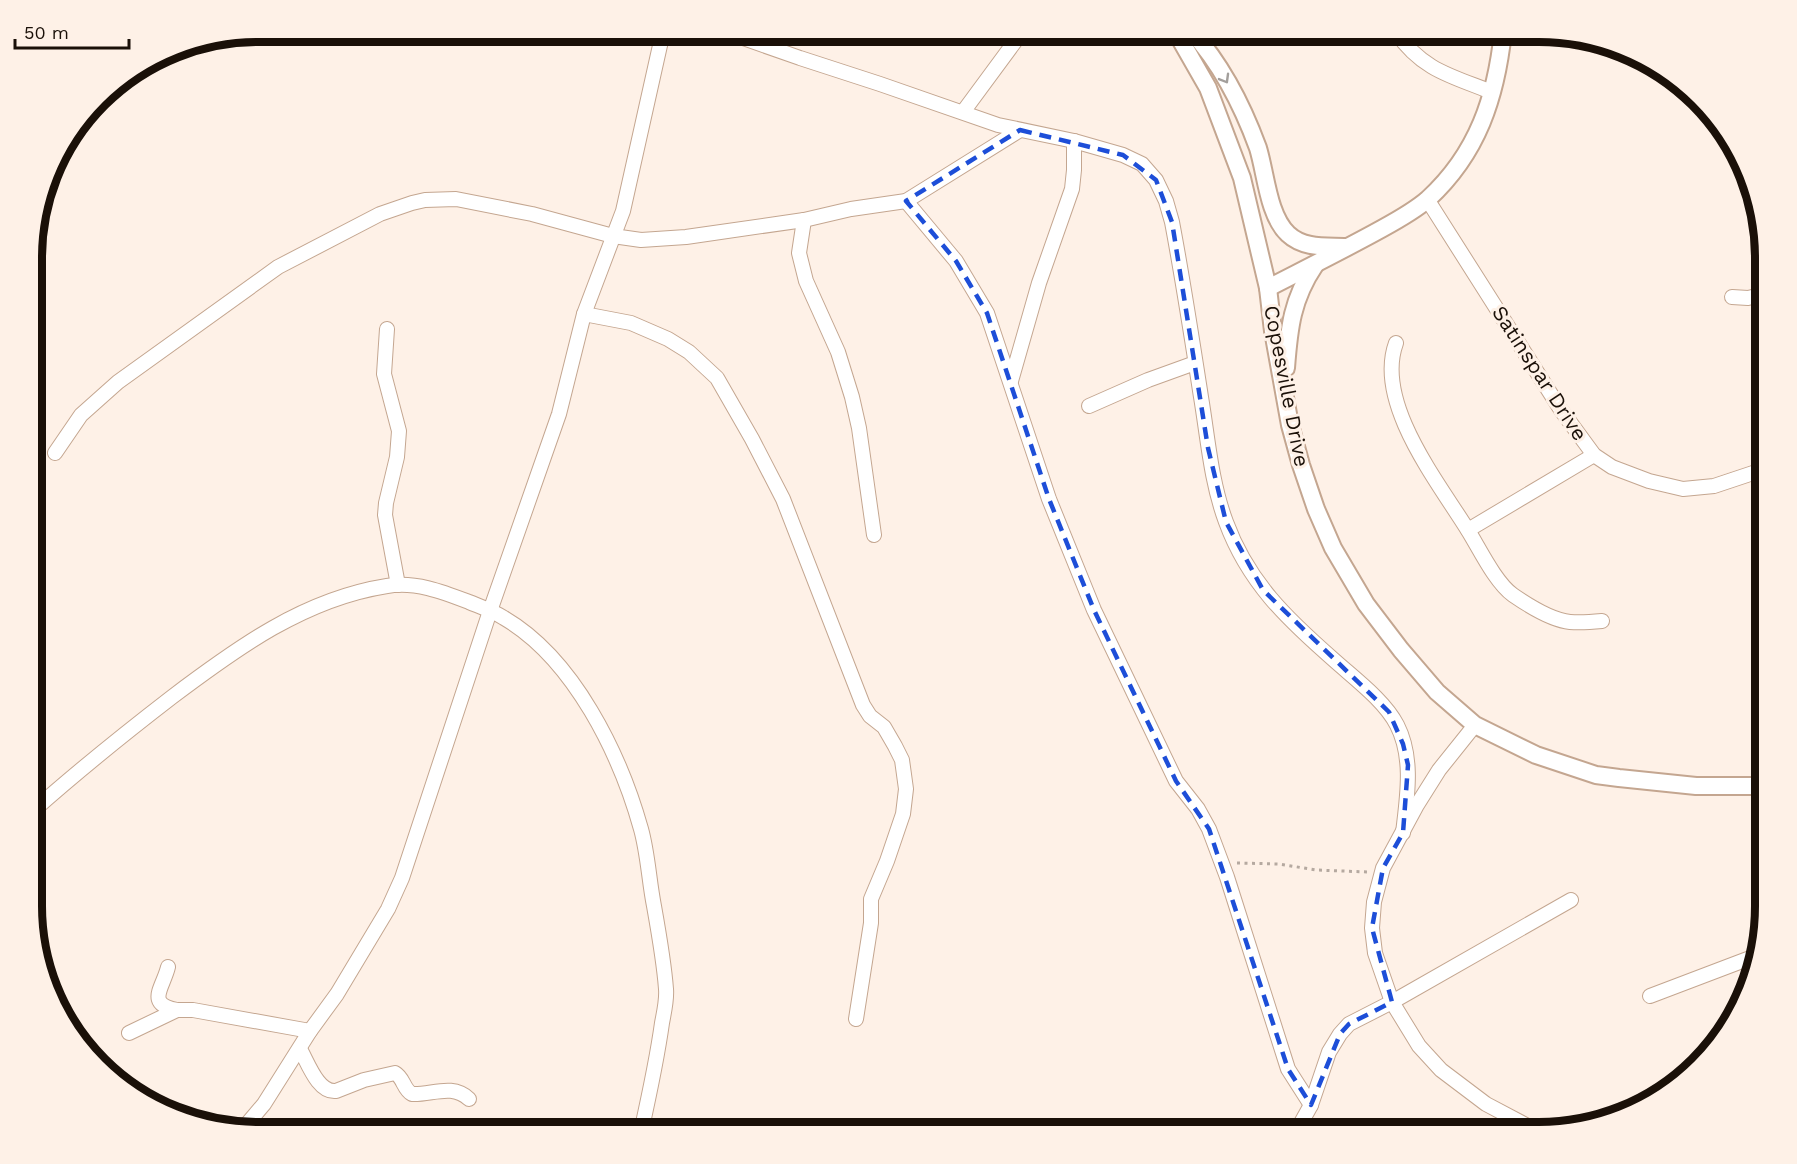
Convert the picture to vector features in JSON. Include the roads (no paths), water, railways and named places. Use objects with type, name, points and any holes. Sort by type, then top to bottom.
[{"type":"street","points":[[249,1122],[264,1104],[310,1031],[337,994],[388,909],[402,878],[490,611],[559,414],[585,314],[623,211],[661,42]]},
{"type":"street","points":[[754,42],[1020,130],[1074,141],[1123,155],[1142,164],[1156,180],[1166,201],[1172,222],[1215,487],[1226,522],[1263,590],[1278,609],[1358,680],[1389,712],[1397,726],[1408,765],[1403,833]]},
{"type":"street","points":[[963,112],[1015,42]]},
{"type":"street","name":"Copesville Drive","points":[[1182,42],[1208,88],[1242,178],[1268,288],[1290,425],[1316,509],[1333,548],[1366,604],[1401,650],[1437,692],[1475,724],[1536,755],[1596,775],[1696,786],[1755,786]]},
{"type":"street","points":[[1200,42],[1216,63],[1245,117],[1258,148],[1281,226],[1297,241],[1305,244],[1349,247]]},
{"type":"street","points":[[1404,42],[1424,62],[1439,71],[1492,92]]},
{"type":"street","points":[[1268,288],[1349,247],[1411,212],[1449,176],[1466,153],[1480,128],[1492,92],[1501,42]]},
{"type":"street","points":[[55,453],[81,416],[118,382],[146,361],[278,267],[380,214],[425,200],[456,199],[532,214],[613,236],[662,240],[804,220],[851,209],[906,201],[1020,130]]},
{"type":"street","points":[[1011,381],[1039,283],[1072,189],[1074,141]]},
{"type":"street","name":"Satinspar Drive","points":[[1427,199],[1561,410],[1594,455],[1612,467],[1649,481],[1683,489],[1714,486],[1755,472]]},
{"type":"street","points":[[906,201],[936,235],[972,286],[987,313],[1049,499],[1094,610],[1176,781],[1198,809],[1209,829],[1288,1069],[1311,1105]]},
{"type":"street","points":[[804,220],[799,253],[806,280],[838,352],[852,397],[859,428],[873,535]]},
{"type":"street","points":[[1283,387],[1291,318],[1303,282],[1316,264]]},
{"type":"street","points":[[1732,297],[1755,296]]},
{"type":"street","points":[[585,314],[631,323],[668,339],[689,352],[717,378],[753,439],[783,499],[863,705],[870,716],[884,727],[902,760],[906,789],[903,814],[871,899],[871,923],[856,1019]]},
{"type":"street","points":[[387,329],[384,374],[399,431],[397,457],[385,514],[398,585]]},
{"type":"street","points":[[1396,343],[1390,367],[1392,384],[1402,418],[1434,480],[1491,569],[1511,593],[1560,620],[1602,621]]},
{"type":"street","points":[[1089,406],[1148,380],[1195,363]]},
{"type":"street","points":[[1468,530],[1594,455]]},
{"type":"street","points":[[42,803],[107,747],[245,645],[306,609],[342,596],[398,585],[430,589],[505,618],[541,647],[574,685],[592,711],[614,753],[642,831],[659,931],[666,991],[660,1042],[643,1122]]},
{"type":"street","points":[[1475,724],[1439,770],[1417,805],[1382,872],[1374,902],[1372,927],[1375,953],[1392,1002],[1419,1046],[1441,1070],[1486,1104],[1520,1122]]},
{"type":"street","points":[[1302,1122],[1311,1105],[1329,1052],[1349,1024],[1572,900]]},
{"type":"street","points":[[1650,996],[1749,959]]},
{"type":"street","points":[[168,967],[165,980],[158,993],[160,1004],[166,1008],[193,1010],[310,1031]]},
{"type":"street","points":[[129,1032],[177,1010]]},
{"type":"street","points":[[300,1049],[322,1086],[329,1092],[395,1073],[400,1076],[407,1091],[412,1094],[452,1091],[465,1095],[469,1099]]}]
